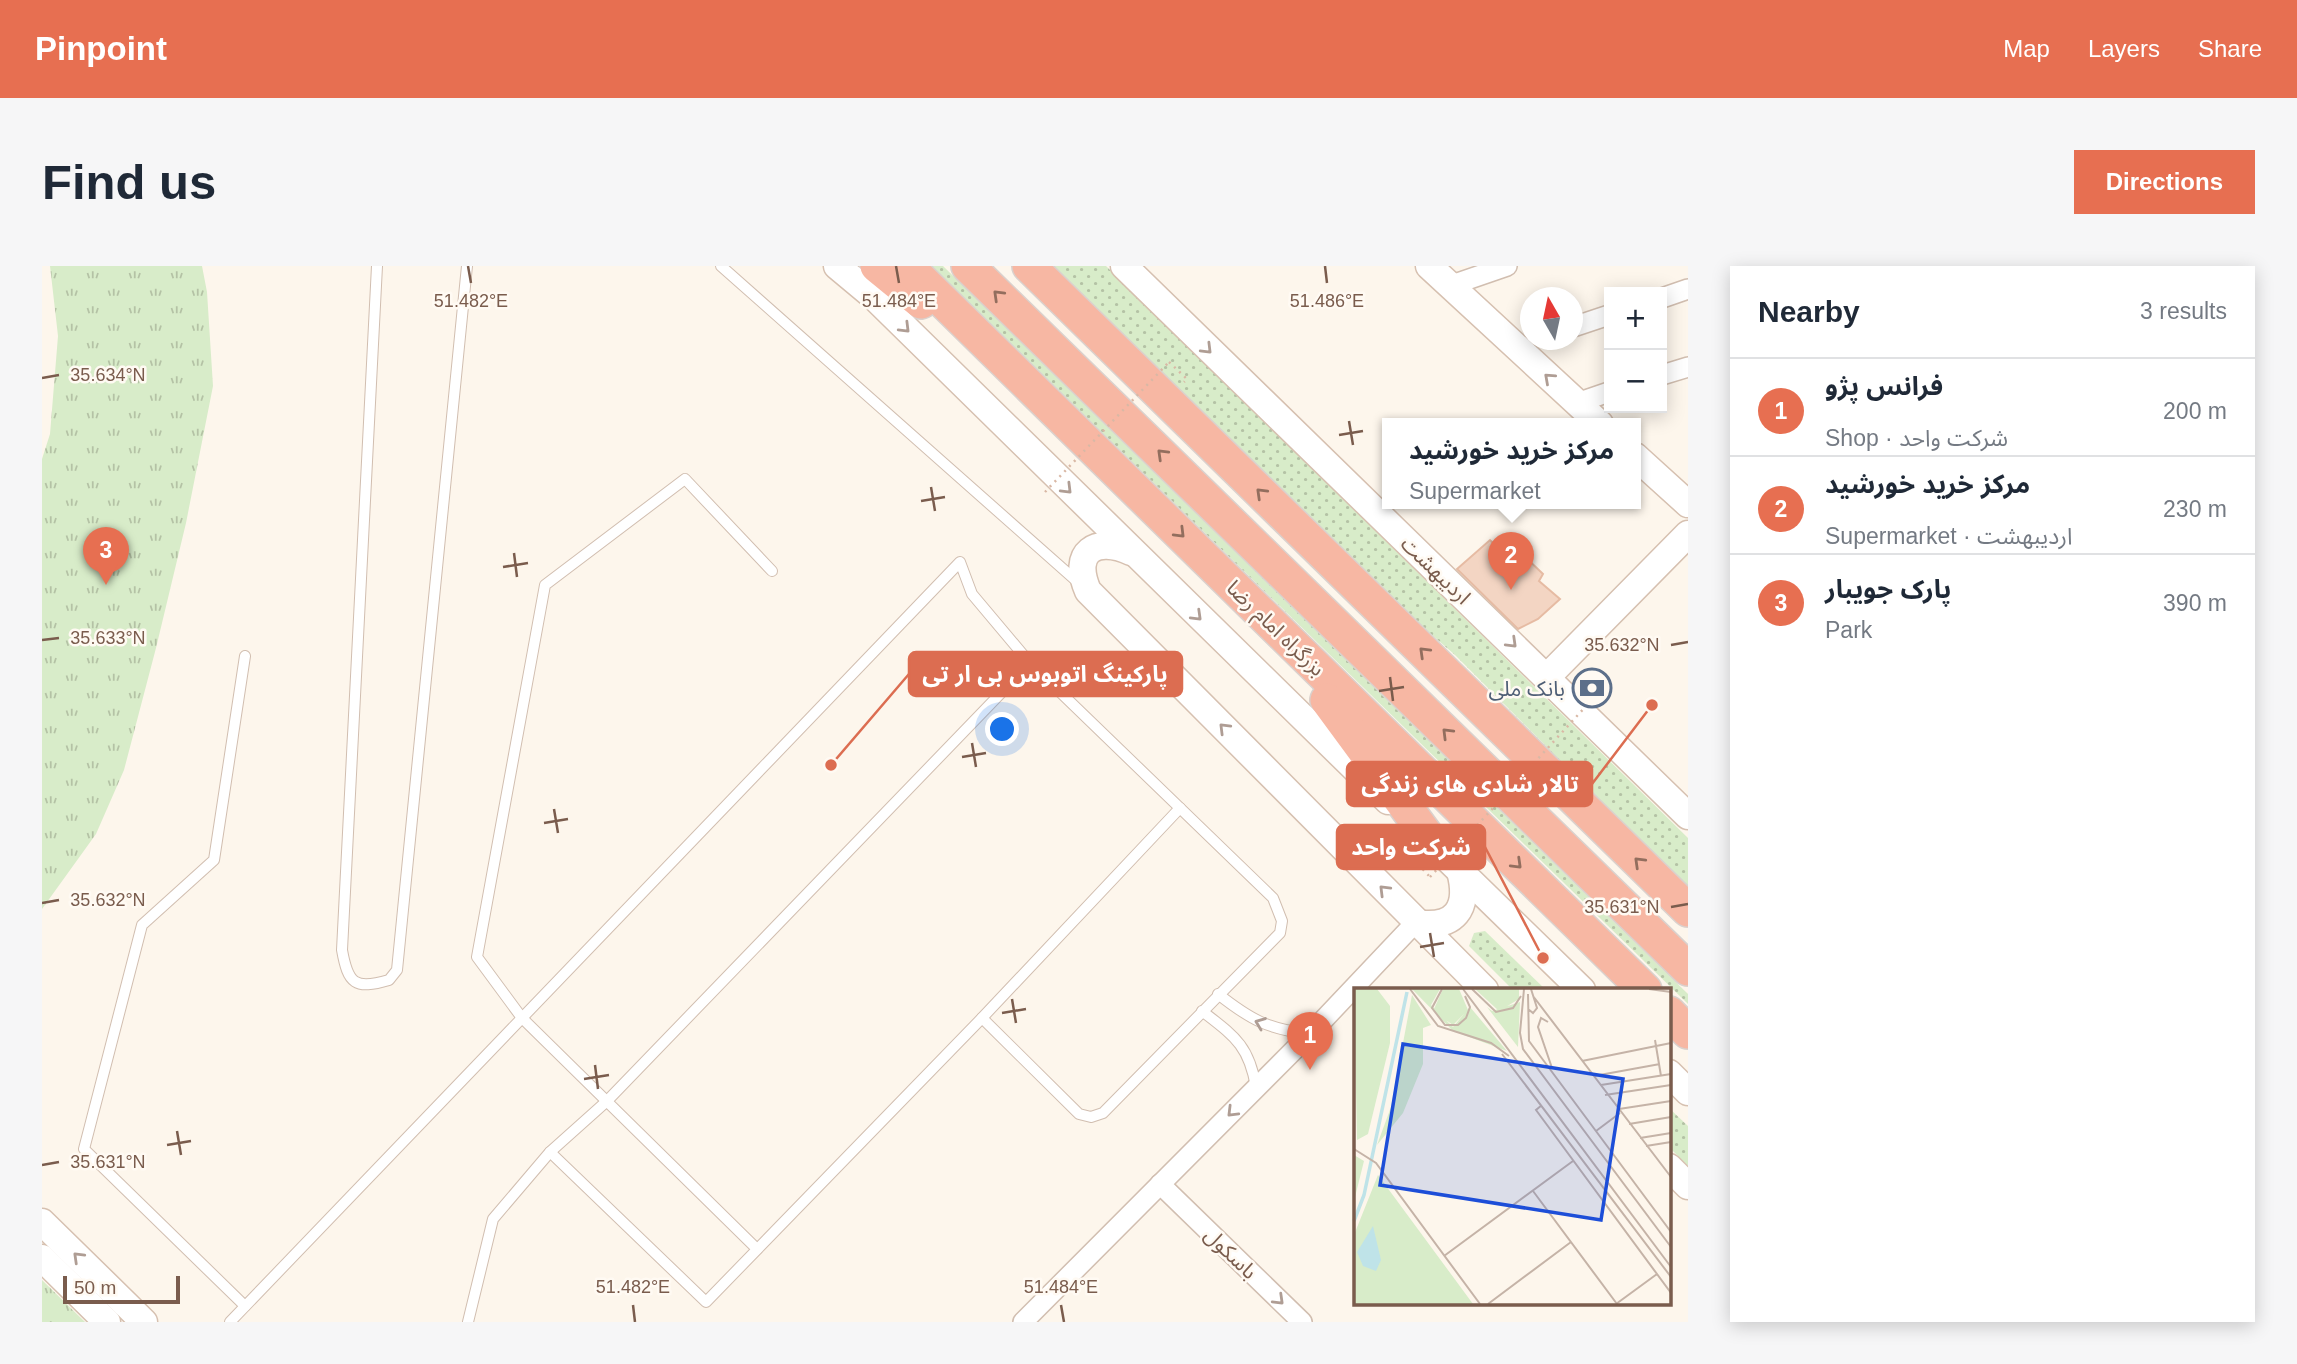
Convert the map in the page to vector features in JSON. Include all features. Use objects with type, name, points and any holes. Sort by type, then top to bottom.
[{"type":"highway","points":[[877,266],[1079,434]]},
{"type":"highway","name":"بزرگراه امام رضا","points":[[908,266],[1643,988]]},
{"type":"highway","points":[[968,266],[1688,970]]},
{"type":"highway","points":[[1029,266],[1688,910]]},
{"type":"highway","points":[[1097,332],[1300,589]]},
{"type":"highway","points":[[1267,619],[1422,851]]},
{"type":"highway","points":[[1571,855],[1688,925]]},
{"type":"highway","points":[[1671,1015],[1688,1032]]},
{"type":"main road","points":[[837,266],[873,296],[1131,552],[1422,851],[1460,871],[1581,988]]},
{"type":"main road","name":"اردیبهشت","points":[[1124,266],[1688,816]]},
{"type":"main road","points":[[1152,266],[1178,318]]},
{"type":"main road","points":[[1429,266],[1449,286],[1520,339]]},
{"type":"main road","points":[[1531,350],[1593,418]]},
{"type":"main road","points":[[1641,461],[1685,498]]},
{"type":"main road","points":[[1547,677],[1688,534]]},
{"type":"main road","points":[[1131,552],[1107,543],[1095,547],[1082,565],[1081,576],[1088,591],[1415,923],[1484,988]]},
{"type":"main road","points":[[1415,923],[1435,926],[1448,921],[1458,911],[1465,888],[1460,871]]},
{"type":"main road","points":[[1671,1075],[1688,1092]]},
{"type":"main road","points":[[1671,1169],[1688,1186]]},
{"type":"main road","points":[[42,1222],[144,1322]]},
{"type":"main road","points":[[42,1258],[107,1322]]},
{"type":"street","points":[[1449,286],[1507,266]]},
{"type":"street","points":[[1667,296],[1688,289]]},
{"type":"street","points":[[1583,324],[1604,317]]},
{"type":"street","points":[[1667,373],[1688,367]]},
{"type":"street","points":[[1577,403],[1604,394]]},
{"type":"street","points":[[1023,1322],[1310,1034],[1415,923]]},
{"type":"street","name":"باسکول","points":[[1160,1184],[1302,1322]]},
{"type":"lane","points":[[377,266],[342,950],[346,974],[356,984],[366,986],[389,980],[397,970],[467,266]]},
{"type":"lane","points":[[721,266],[1088,591]]},
{"type":"lane","points":[[757,1249],[522,1018],[477,957],[545,585],[685,479],[772,571]]},
{"type":"lane","points":[[230,1322],[960,562],[972,594],[1030,663],[1273,898],[1282,921],[1280,933],[1103,1113],[1091,1117],[1079,1114],[982,1018]]},
{"type":"lane","points":[[245,656],[214,860],[142,925],[84,1149],[245,1306]]},
{"type":"lane","points":[[468,1322],[493,1219],[550,1153],[607,1101],[1030,663]]},
{"type":"lane","points":[[550,1153],[706,1302],[982,1018],[1180,808]]},
{"type":"lane","points":[[1218,994],[1251,1021],[1280,1030],[1310,1034]]},
{"type":"lane","points":[[1202,1011],[1244,1046],[1252,1062],[1256,1087]]},
{"type":"path","points":[[1045,492],[1170,362],[1186,379]]},
{"type":"path","points":[[1422,851],[1430,877],[1587,705]]},
{"type":"green space","points":[[50,266],[202,266],[207,292],[213,386],[186,523],[124,770],[96,834],[42,909],[42,459],[50,434],[58,336]]},
{"type":"green space","points":[[931,266],[943,266],[1688,994],[1688,1004]]},
{"type":"green space","points":[[1044,266],[1106,266],[1688,838],[1688,898],[1548,756],[1546,746],[1455,655],[1335,550]]},
{"type":"green space","points":[[1485,931],[1544,988],[1511,988],[1469,946],[1474,933]]},
{"type":"green space","points":[[1671,1110],[1688,1126],[1688,1166],[1671,1149]]},
{"type":"green space","points":[[42,1280],[85,1322],[42,1322]]},
{"type":"building","points":[[1504,537],[1543,574],[1539,581],[1560,599],[1538,619],[1518,629],[1457,569],[1490,540],[1497,547]]},
{"type":"place","name":"پارک جویبار","points":[[106,585]]},
{"type":"place","name":"مرکز خرید خورشید","points":[[1511,590]]},
{"type":"place","name":"بانک ملی","points":[[1592,688]]},
{"type":"place","name":"تالار شادی های زندگی","points":[[1652,705]]},
{"type":"place","name":"پارکینگ اتوبوس بی ار تی","points":[[831,765]]},
{"type":"place","name":"شرکت واحد","points":[[1543,958]]},
{"type":"place","name":"فرانس پژو","points":[[1310,1070]]}]
